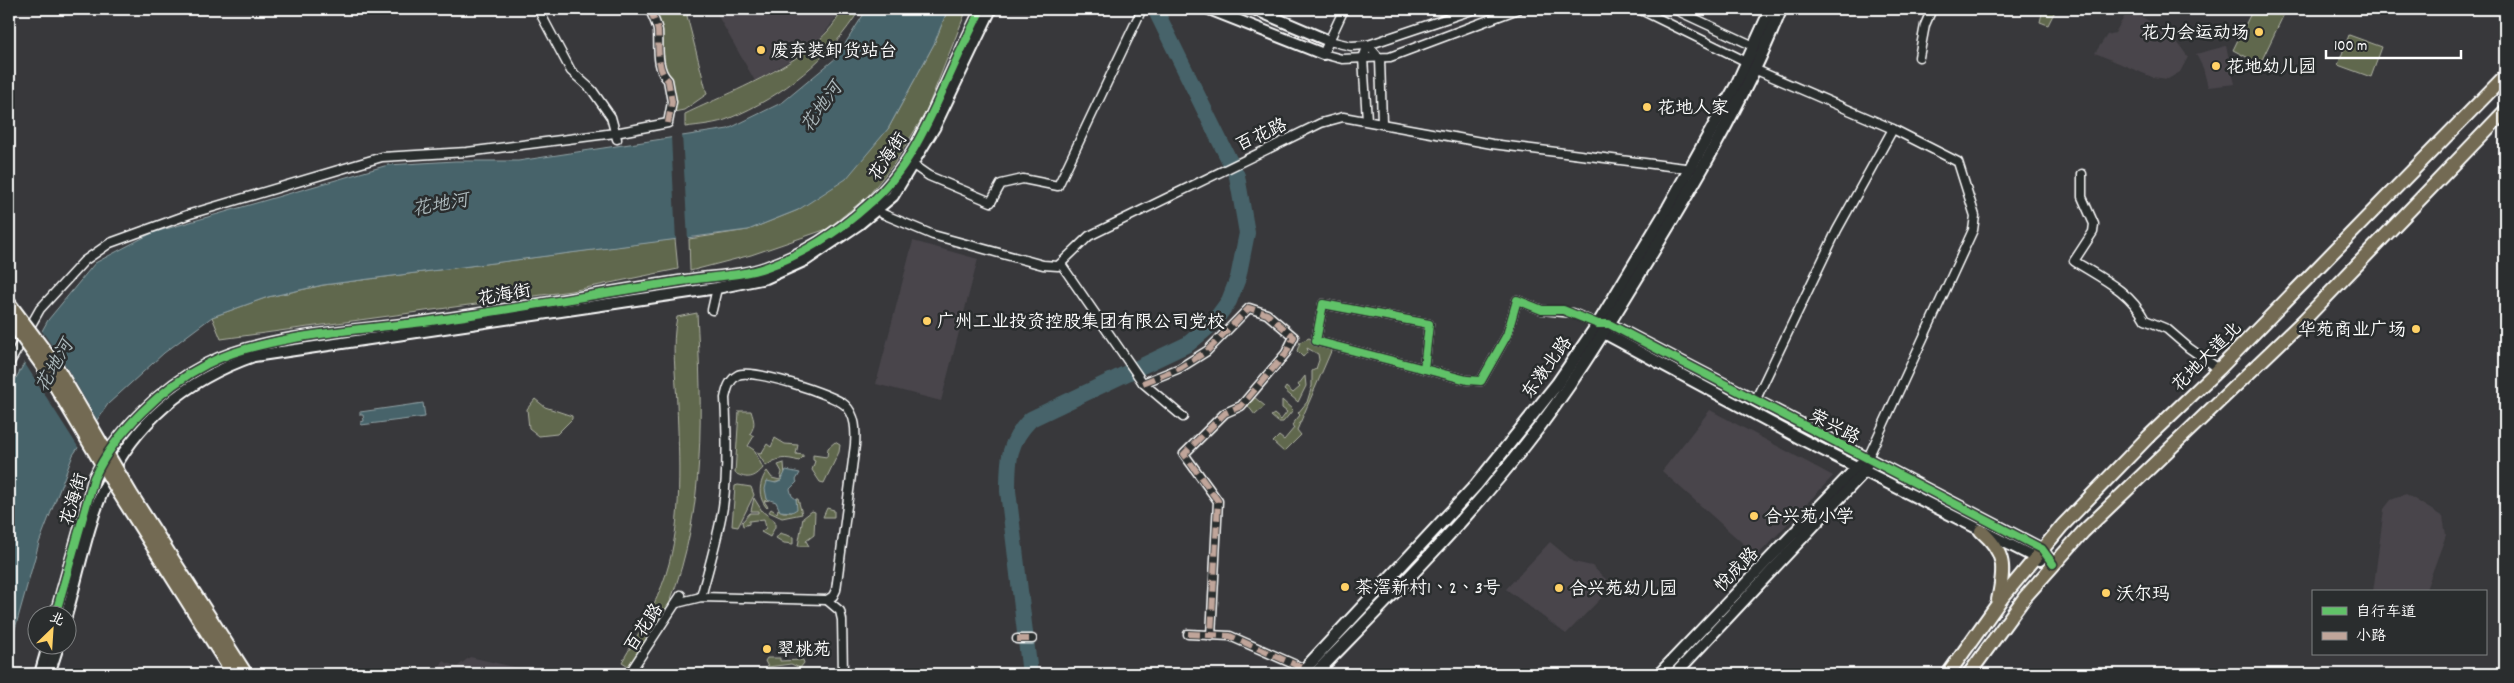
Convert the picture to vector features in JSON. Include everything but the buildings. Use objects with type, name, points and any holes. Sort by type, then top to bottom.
[{"type":"main road","name":"东漖北路","points":[[1759,49],[1771,9]]},
{"type":"main road","name":"东漖北路","points":[[1307,673],[1502,455],[1604,327],[1695,170],[1781,9]]},
{"type":"main road","name":"花地大道北","points":[[1948,674],[1997,604],[2038,553],[2149,436],[2219,369],[2505,76]]},
{"type":"main road","points":[[1969,674],[2020,604],[2053,564],[2154,462],[2304,320],[2505,111]]},
{"type":"main road","points":[[9,303],[56,366],[136,502],[246,674]]},
{"type":"main road","points":[[9,319],[47,372],[121,497],[234,674]]},
{"type":"main road","points":[[1981,530],[1993,542],[2001,556],[2002,580],[1997,604]]},
{"type":"street","points":[[538,9],[571,71],[592,90],[611,117],[616,136]]},
{"type":"street","points":[[9,364],[40,309],[84,261],[110,243],[190,214],[382,157],[467,152],[616,136],[668,123],[672,102],[668,80],[664,76],[657,44],[658,29],[650,9]]},
{"type":"street","name":"花海街","points":[[69,606],[96,510],[112,473],[152,417],[184,389],[208,374],[254,356],[717,288],[766,278],[806,260],[832,244],[873,208],[892,182],[933,113],[981,9]]},
{"type":"street","name":"花海街","points":[[58,606],[94,478],[103,459],[115,441],[143,412],[180,380],[209,363],[264,344],[480,314],[681,281],[743,274],[767,267],[802,252],[893,196],[934,128],[991,9]]},
{"type":"street","points":[[913,165],[929,176],[991,202],[1001,184],[1023,179],[1058,186],[1142,9]]},
{"type":"street","points":[[1210,9],[1323,54],[1342,59],[1380,59],[1518,9]]},
{"type":"street","points":[[1254,9],[1329,41],[1352,46],[1368,45],[1474,9]]},
{"type":"street","points":[[1323,54],[1344,9]]},
{"type":"street","points":[[1639,9],[1751,65],[1958,162],[1975,216],[1973,230],[1867,460]]},
{"type":"street","points":[[1674,9],[1759,49]]},
{"type":"street","points":[[1919,57],[1925,26],[1932,9]]},
{"type":"street","points":[[1366,120],[1363,58],[1368,45]]},
{"type":"street","points":[[1368,45],[1380,59],[1382,123]]},
{"type":"street","name":"百花路","points":[[1061,264],[1084,238],[1226,167],[1332,119],[1343,117],[1492,144],[1695,170]]},
{"type":"street","points":[[1755,401],[1837,230],[1893,130]]},
{"type":"street","points":[[2082,174],[2082,198],[2094,224],[2094,232],[2074,261],[2120,289],[2137,304],[2144,320],[2167,329],[2219,369]]},
{"type":"street","points":[[873,208],[933,235],[1052,267],[1061,264],[1142,381],[1183,417]]},
{"type":"street","points":[[712,310],[717,288]]},
{"type":"street","points":[[1424,369],[1430,324],[1323,304],[1316,341],[1424,369],[1467,380],[1481,381],[1507,335],[1517,300],[1542,310],[1573,313],[1604,327]]},
{"type":"street","points":[[1142,381],[1180,368],[1207,351],[1249,308],[1267,314],[1294,337],[1287,352],[1240,406],[1225,412],[1184,454],[1218,500],[1211,636]]},
{"type":"street","name":"荣兴路","points":[[1604,327],[1755,401],[1867,460],[2038,553],[2053,564]]},
{"type":"street","name":"荣兴路","points":[[1604,327],[1860,469],[1981,530],[2038,553]]},
{"type":"street","points":[[676,603],[701,597],[828,600],[833,596],[836,590],[855,445],[856,429],[852,415],[845,405],[796,385],[751,374],[739,375],[727,386],[723,506],[701,597]]},
{"type":"street","name":"悦成路","points":[[1675,674],[1867,460]]},
{"type":"street","name":"悦成路","points":[[1659,674],[1860,469]]},
{"type":"street","name":"百花路","points":[[629,674],[681,596]]},
{"type":"street","points":[[828,600],[840,611],[842,620],[843,674]]},
{"type":"street","points":[[1188,634],[1230,636],[1307,673]]},
{"type":"street","points":[[1017,639],[1032,639]]},
{"type":"street","points":[[40,674],[45,656]]},
{"type":"street","points":[[49,674],[55,656]]},
{"type":"shaded area","points":[[714,9],[842,9],[816,45],[755,81]]},
{"type":"shaded area","points":[[2128,10],[2159,26],[2175,39],[2188,57],[2180,72],[2168,79],[2152,77],[2095,53],[2107,35],[2115,33]]},
{"type":"shaded area","name":"花地幼儿园","points":[[2226,46],[2235,84],[2208,87],[2203,68],[2196,54]]},
{"type":"shaded area","name":"广州工业投资控股集团有限公司党校","points":[[913,241],[978,259],[941,401],[876,384]]},
{"type":"shaded area","name":"合兴苑小学","points":[[1710,410],[1833,476],[1757,556],[1662,471]]},
{"type":"shaded area","points":[[2406,494],[2443,517],[2446,535],[2426,590],[2373,590],[2384,509],[2391,500]]},
{"type":"shaded area","name":"合兴苑幼儿园","points":[[1550,542],[1574,562],[1592,566],[1613,586],[1566,634],[1506,589]]},
{"type":"shaded area","points":[[470,657],[518,668],[522,674],[436,674],[443,661],[457,667]]},
{"type":"green space","points":[[654,9],[694,9],[687,16],[707,94],[684,110],[674,112],[672,77],[666,74],[660,27]]},
{"type":"green space","points":[[842,9],[860,9],[835,43],[804,74],[768,99],[725,120],[685,127],[685,114],[773,72],[816,43],[832,27]]},
{"type":"green space","points":[[948,9],[967,9],[925,114],[894,164],[868,196],[827,229],[751,255],[690,271],[689,239],[748,230],[798,210],[888,129],[934,44]]},
{"type":"green space","points":[[2043,9],[2056,9],[2048,25],[2040,22]]},
{"type":"green space","name":"花力会运动场","points":[[2253,9],[2273,9],[2284,14],[2260,64],[2233,50]]},
{"type":"green space","points":[[2349,35],[2382,47],[2371,77],[2338,65]]},
{"type":"green space","points":[[675,239],[678,269],[571,291],[221,339],[212,317],[268,297],[324,285]]},
{"type":"green space","points":[[697,313],[700,386],[699,459],[696,496],[690,531],[682,567],[670,602],[658,628],[633,669],[622,662],[662,586],[675,533],[679,468],[674,349],[675,328],[677,317]]},
{"type":"green space","points":[[1309,338],[1332,349],[1297,430],[1301,435],[1284,452],[1273,442],[1279,436],[1284,440],[1294,428],[1292,425],[1300,415],[1298,413],[1307,402],[1312,386],[1312,371],[1316,369],[1319,360],[1318,354],[1307,348],[1308,351],[1303,357],[1297,351],[1300,342]]},
{"type":"green space","points":[[1305,376],[1306,386],[1298,402],[1284,390],[1286,387],[1293,393],[1300,387],[1298,385]]},
{"type":"green space","points":[[1254,397],[1265,406],[1255,415],[1248,406]]},
{"type":"green space","points":[[535,399],[545,407],[572,416],[572,419],[557,434],[539,436],[529,428],[527,409]]},
{"type":"green space","points":[[1282,400],[1293,410],[1283,422],[1278,422],[1271,416],[1274,414],[1281,420],[1287,412],[1282,408]]},
{"type":"green space","points":[[739,411],[751,411],[754,422],[750,434],[754,436],[748,446],[754,450],[763,468],[751,477],[743,477],[735,473]]},
{"type":"green space","points":[[775,438],[785,444],[798,445],[796,454],[803,455],[803,457],[799,461],[786,458],[778,459],[766,466],[757,452],[761,454],[767,444],[771,447]]},
{"type":"green space","points":[[835,442],[840,445],[839,452],[824,483],[820,482],[812,470],[815,461],[813,460],[813,455],[827,457],[828,448]]},
{"type":"green space","points":[[784,463],[785,476],[782,481],[772,483],[767,499],[769,500],[764,501],[767,508],[760,494],[762,480],[767,471],[772,478],[780,480],[782,472],[778,465]]},
{"type":"green space","points":[[735,486],[751,487],[754,495],[738,527],[732,526]]},
{"type":"green space","points":[[754,498],[762,511],[775,521],[775,527],[770,537],[761,532],[766,528],[764,519],[749,521],[749,524],[743,526],[742,522],[750,513],[758,513],[758,511],[751,511]]},
{"type":"green space","points":[[796,499],[798,499],[802,514],[782,518],[769,512],[771,509],[777,513],[778,509],[783,512],[792,512],[796,507]]},
{"type":"green space","points":[[827,508],[834,510],[834,517],[823,517]]},
{"type":"green space","points":[[812,511],[815,512],[814,535],[806,541],[809,546],[798,546],[803,518]]},
{"type":"green space","points":[[780,533],[793,537],[793,544],[784,543],[776,538]]},
{"type":"green space","points":[[767,658],[780,658],[780,661],[803,660],[804,663],[800,668],[791,664],[768,667],[765,661]]},
{"type":"water","name":"花地河","points":[[867,9],[948,9],[934,44],[888,129],[846,179],[798,210],[748,230],[323,285],[268,297],[212,317],[164,353],[108,404],[73,455],[39,543],[9,650],[9,391],[48,320],[95,263],[152,233],[388,165],[455,161],[518,161],[728,129],[783,102],[836,58]]},
{"type":"water","points":[[423,403],[425,417],[361,425],[361,422],[364,421],[363,415],[360,415],[360,412]]},
{"type":"water","points":[[786,470],[800,473],[796,480],[797,482],[790,489],[792,496],[796,499],[797,509],[792,512],[780,511],[776,502],[767,499],[765,489],[767,481],[776,483],[781,481]]},
{"type":"pier","points":[[682,134],[688,240],[676,242],[671,136]]},
{"type":"pier","points":[[40,328],[66,366],[99,423],[80,450],[22,359]]},
{"type":"waterway","points":[[1030,674],[1008,491],[1009,460],[1014,443],[1023,427],[1031,419],[1188,344],[1213,323],[1229,301],[1238,278],[1247,233],[1237,176],[1155,9]]},
{"type":"marked path","points":[[650,9],[658,31],[660,64],[664,76],[668,80],[672,102],[668,123]]},
{"type":"marked path","points":[[1143,383],[1180,368],[1207,351],[1249,308],[1267,314],[1294,337],[1286,353],[1241,406],[1225,413],[1184,454],[1218,501],[1211,636]]},
{"type":"marked path","points":[[1188,634],[1230,636],[1305,669]]},
{"type":"marked path","points":[[1017,639],[1032,639]]},
{"type":"cycle path","points":[[58,606],[94,478],[103,461],[114,444],[142,412],[173,385],[190,374],[230,354],[283,340],[424,322],[693,279],[735,275],[781,262],[808,249],[845,224],[883,191],[896,176],[928,123],[981,9]]},
{"type":"cycle path","points":[[1424,369],[1429,324],[1323,304],[1316,341],[1467,380],[1481,381],[1507,335],[1517,300],[1542,310],[1563,310],[1598,324],[1609,324],[2042,549],[2053,564]]},
{"type":"place","name":"花力会运动场","points":[[2259,32]]},
{"type":"place","name":"废弃装卸货站台","points":[[761,50]]},
{"type":"place","name":"花地幼儿园","points":[[2216,66]]},
{"type":"place","name":"花地人家","points":[[1647,107]]},
{"type":"place","name":"广州工业投资控股集团有限公司党校","points":[[927,321]]},
{"type":"place","name":"华苑商业广场","points":[[2416,329]]},
{"type":"place","name":"合兴苑小学","points":[[1754,516]]},
{"type":"place","name":"茶滘新村1、2、3号","points":[[1345,587]]},
{"type":"place","name":"合兴苑幼儿园","points":[[1559,588]]},
{"type":"place","name":"沃尔玛","points":[[2106,593]]},
{"type":"place","name":"翠桃苑","points":[[767,649]]}]
